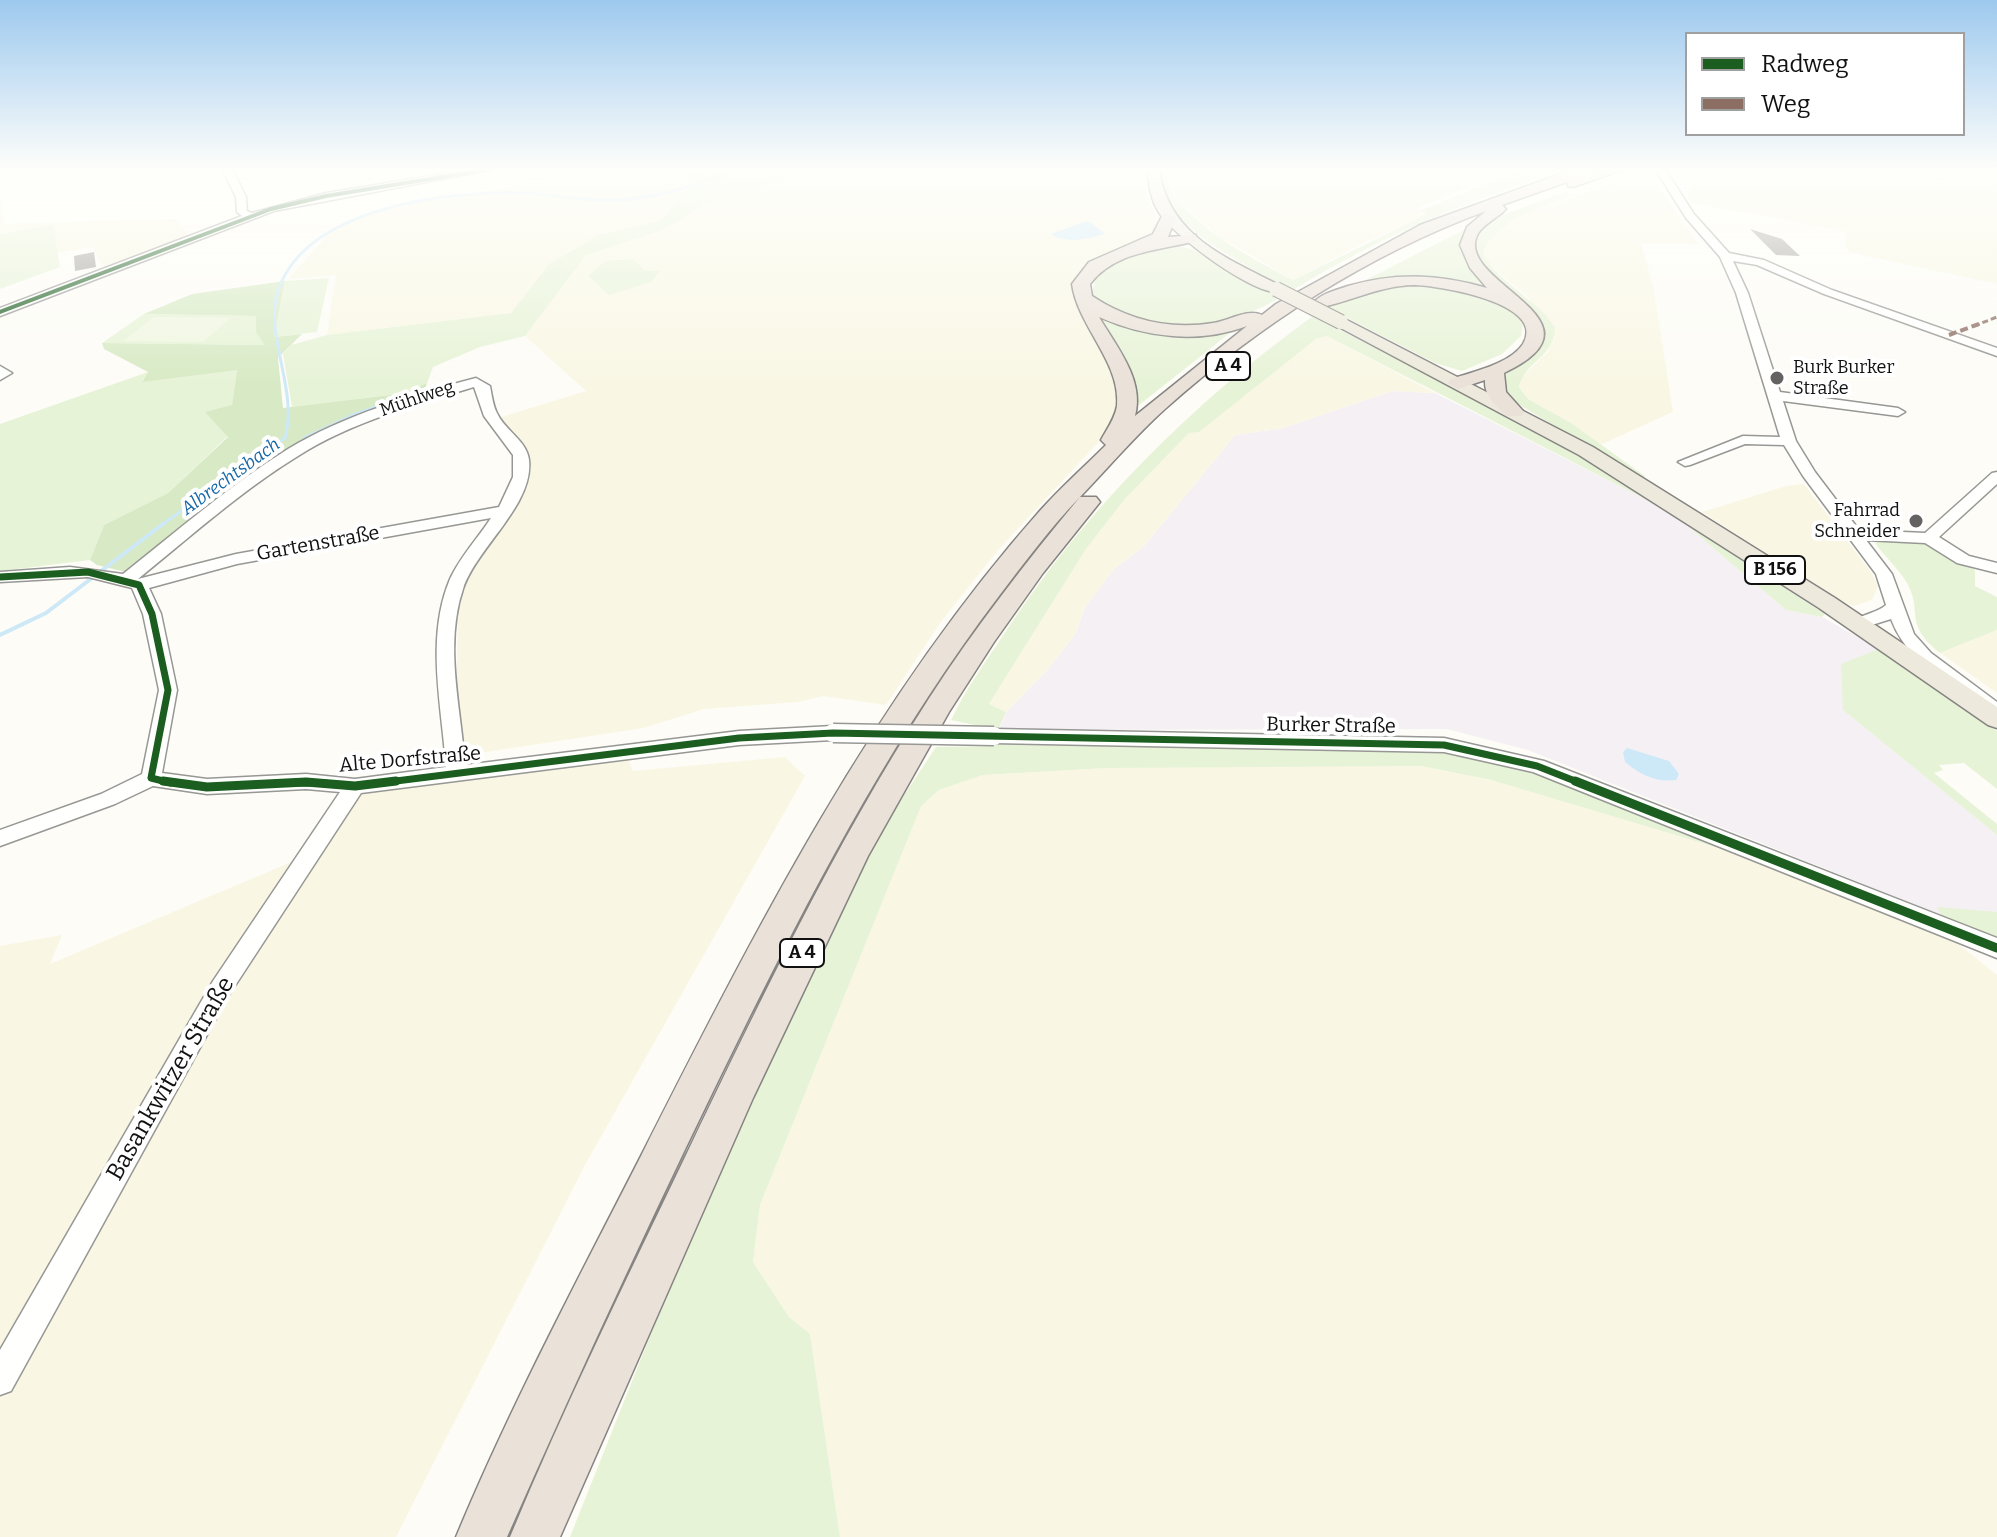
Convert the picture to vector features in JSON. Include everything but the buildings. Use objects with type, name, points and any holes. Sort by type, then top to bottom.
[{"type":"highway","points":[[1106,452],[1125,414],[1127,392],[1085,300],[1081,284],[1090,270],[1152,241]]},
{"type":"highway","points":[[1134,249],[1176,241]]},
{"type":"highway","name":"A 4","points":[[481,1537],[584,1313],[766,945],[866,767],[926,674],[1005,567],[1106,452],[1166,396],[1222,351],[1408,241]]},
{"type":"highway","name":"A 4","points":[[535,1537],[628,1325],[815,924],[891,784],[959,674],[1044,553],[1116,471],[1197,392],[1300,305],[1429,241]]},
{"type":"highway","points":[[1463,385],[1502,370],[1536,340],[1535,326],[1476,266],[1467,250],[1468,241]]},
{"type":"highway","points":[[1085,300],[1110,315],[1136,324],[1190,330],[1243,322],[1356,287],[1400,280],[1466,287],[1496,297],[1522,311]]},
{"type":"highway","points":[[1502,370],[1495,391],[1514,412]]},
{"type":"main road","name":"B 156","points":[[1195,241],[1276,289],[1514,412],[1630,477],[1859,624],[1997,719]]},
{"type":"street","points":[[0,312],[186,241]]},
{"type":"street","points":[[1712,241],[1725,256],[1742,293],[1789,441],[1852,534],[1884,574],[1900,626],[1914,647],[1997,712]]},
{"type":"street","points":[[1725,256],[1760,262],[1828,292],[1997,352]]},
{"type":"street","points":[[0,370],[5,373],[0,376]]},
{"type":"street","name":"Mühlweg","points":[[126,580],[234,494],[295,451],[391,407],[476,382],[483,386],[489,412],[519,451],[522,464],[511,496],[455,586],[445,623],[448,706],[456,774]]},
{"type":"street","points":[[1772,395],[1898,412]]},
{"type":"street","points":[[1685,462],[1743,440],[1789,441]]},
{"type":"street","points":[[1929,538],[1997,476]]},
{"type":"street","name":"Gartenstraße","points":[[126,580],[499,512]]},
{"type":"street","points":[[1852,534],[1929,538],[1963,560],[1997,568]]},
{"type":"street","points":[[0,577],[44,572],[85,572],[126,580],[152,614],[168,690],[151,778],[108,799],[0,838]]},
{"type":"street","points":[[1859,624],[1884,616],[1896,606]]},
{"type":"street","name":"Burker Straße","points":[[629,752],[739,738],[833,733],[1444,745],[1537,766],[1997,948]]},
{"type":"street","name":"Alte Dorfstraße","points":[[151,778],[205,789],[302,782],[355,786],[629,752]]},
{"type":"street","name":"Basankwitzer Straße","points":[[0,1380],[221,988],[355,786]]},
{"type":"shaded area","points":[[55,241],[176,241],[103,268],[92,247],[57,253]]},
{"type":"shaded area","points":[[322,241],[588,241],[549,264],[511,313],[327,335],[336,275],[289,279]]},
{"type":"shaded area","points":[[629,241],[1140,241],[1080,270],[1072,287],[1113,368],[1122,405],[1107,433],[998,550],[940,623],[886,705],[823,696],[798,702],[704,709],[644,728],[466,755],[456,704],[458,618],[465,583],[529,469],[498,418],[586,391],[525,336],[585,255]]},
{"type":"shaded area","points":[[1226,241],[1368,241],[1361,244],[1293,280]]},
{"type":"shaded area","points":[[1490,241],[1696,241],[1698,244],[1641,243],[1653,285],[1673,412],[1600,445],[1571,423],[1528,399],[1519,386],[1521,378],[1548,352],[1555,337],[1528,297],[1487,263],[1484,249]]},
{"type":"shaded area","points":[[1845,241],[1997,241],[1997,284],[1849,252]]},
{"type":"shaded area","points":[[1327,336],[1435,393],[1392,391],[1283,428],[1235,435],[1144,546],[1114,569],[1084,609],[1076,633],[1047,670],[1006,712],[989,704],[1086,549],[1125,499],[1189,433],[1199,431],[1316,339]]},
{"type":"shaded area","points":[[1392,391],[1435,393],[1643,498],[1684,523],[1786,610],[1822,617],[1879,649],[1843,710],[1997,835],[1997,941],[1969,926],[1528,750],[1447,729],[999,730],[1006,712],[1047,670],[1076,633],[1084,609],[1114,569],[1144,546],[1235,435],[1283,428]]},
{"type":"shaded area","points":[[1804,484],[1871,572],[1878,586],[1872,600],[1854,606],[1839,601],[1702,512],[1786,486]]},
{"type":"shaded area","points":[[1997,630],[1997,693],[1940,653]]},
{"type":"shaded area","points":[[785,757],[805,776],[585,1165],[396,1537],[0,1537],[0,946],[62,935],[50,964],[310,854],[355,786],[448,782],[628,758],[633,771]]},
{"type":"shaded area","points":[[1421,766],[1491,780],[1799,872],[1952,939],[1997,975],[1997,1537],[840,1537],[810,1335],[789,1317],[753,1262],[760,1205],[921,805],[939,790],[983,775],[1108,768]]},
{"type":"green space","points":[[0,241],[56,241],[60,267],[0,289]]},
{"type":"green space","points":[[588,241],[629,241],[586,255],[525,336],[480,347],[433,367],[427,383],[398,394],[292,407],[283,354],[291,345],[327,335],[511,313],[549,264]]},
{"type":"green space","points":[[1208,241],[1225,241],[1293,280],[1373,241],[1383,241],[1293,290]]},
{"type":"green space","points":[[1442,241],[1463,241],[1467,260],[1507,297],[1398,277],[1366,280]]},
{"type":"green space","points":[[1474,241],[1490,241],[1484,249],[1493,268],[1538,308],[1555,328],[1550,346],[1522,378],[1519,387],[1528,399],[1571,423],[1646,477],[1639,477],[1505,396],[1501,376],[1534,354],[1544,339],[1545,330],[1542,320],[1476,257]]},
{"type":"green space","points":[[1174,245],[1192,249],[1279,298],[1234,318],[1184,326],[1158,325],[1134,319],[1111,310],[1092,295],[1096,275],[1105,269],[1134,256]]},
{"type":"green space","points":[[633,259],[644,270],[660,271],[651,282],[609,295],[588,276],[606,261]]},
{"type":"green space","points":[[329,278],[317,332],[274,337],[285,281]]},
{"type":"green space","points":[[285,281],[274,337],[302,334],[278,358],[283,408],[398,394],[427,383],[422,397],[314,440],[129,573],[97,565],[90,560],[104,525],[168,493],[228,437],[205,412],[232,405],[237,370],[142,382],[148,372],[104,349],[102,343],[265,345],[256,332],[256,316],[144,314],[192,294]]},
{"type":"green space","points":[[1402,281],[1468,291],[1499,302],[1513,311],[1523,323],[1521,336],[1502,354],[1462,371],[1435,363],[1326,307],[1345,295]]},
{"type":"green space","points":[[1090,307],[1146,330],[1235,329],[1134,409],[1138,412],[1119,429],[1131,404]]},
{"type":"green space","points":[[144,314],[257,316],[266,345],[102,343]]},
{"type":"green space","points":[[1313,316],[1561,444],[1678,519],[1643,498],[1327,336],[1316,339],[1199,432],[1189,433],[1125,499],[1086,549],[989,704],[1006,712],[998,730],[951,720],[1034,590],[1104,503],[1182,423]]},
{"type":"green space","points":[[154,317],[231,318],[203,342],[123,341]]},
{"type":"green space","points":[[237,369],[228,436],[168,493],[104,525],[90,560],[0,571],[0,424],[148,372],[142,381]]},
{"type":"green space","points":[[1685,524],[1825,614],[1822,617],[1786,610]]},
{"type":"green space","points":[[1873,539],[1928,544],[1975,570],[1975,586],[1997,597],[1997,630],[1940,653],[1921,633],[1911,590]]},
{"type":"green space","points":[[1879,649],[1997,731],[1997,789],[1964,763],[1939,765],[1943,770],[1934,773],[1997,824],[1997,835],[1843,710],[1841,664]]},
{"type":"green space","points":[[995,737],[1443,745],[1498,757],[1799,872],[1491,780],[1421,766],[1108,768],[983,775],[939,790],[921,806],[760,1205],[753,1262],[789,1317],[810,1334],[840,1537],[570,1537],[729,1148],[840,913],[889,818],[936,747],[989,746]]},
{"type":"green space","points":[[1937,907],[1997,912],[1997,941],[1941,915]]},
{"type":"water","points":[[1627,748],[1669,761],[1679,774],[1676,780],[1655,779],[1636,770],[1625,762],[1623,752]]},
{"type":"waterway","name":"Albrechtsbach","points":[[160,526],[285,438],[288,400],[277,342],[275,305],[279,288],[295,261],[317,241]]},
{"type":"waterway","points":[[304,438],[353,415],[434,387]]},
{"type":"waterway","name":"Albrechtsbach","points":[[0,635],[46,613],[163,524]]},
{"type":"marked path","points":[[1949,335],[1997,317]]},
{"type":"cycle path","points":[[0,312],[188,241]]},
{"type":"cycle path","points":[[0,577],[88,572],[139,585],[152,614],[168,690],[151,778],[171,783],[207,787],[306,782],[355,786],[739,738],[833,733],[1444,745],[1537,766],[1997,948]]},
{"type":"place","name":"Burk Burker Straße","points":[[1777,378]]},
{"type":"place","name":"Fahrrad Schneider","points":[[1916,521]]}]
